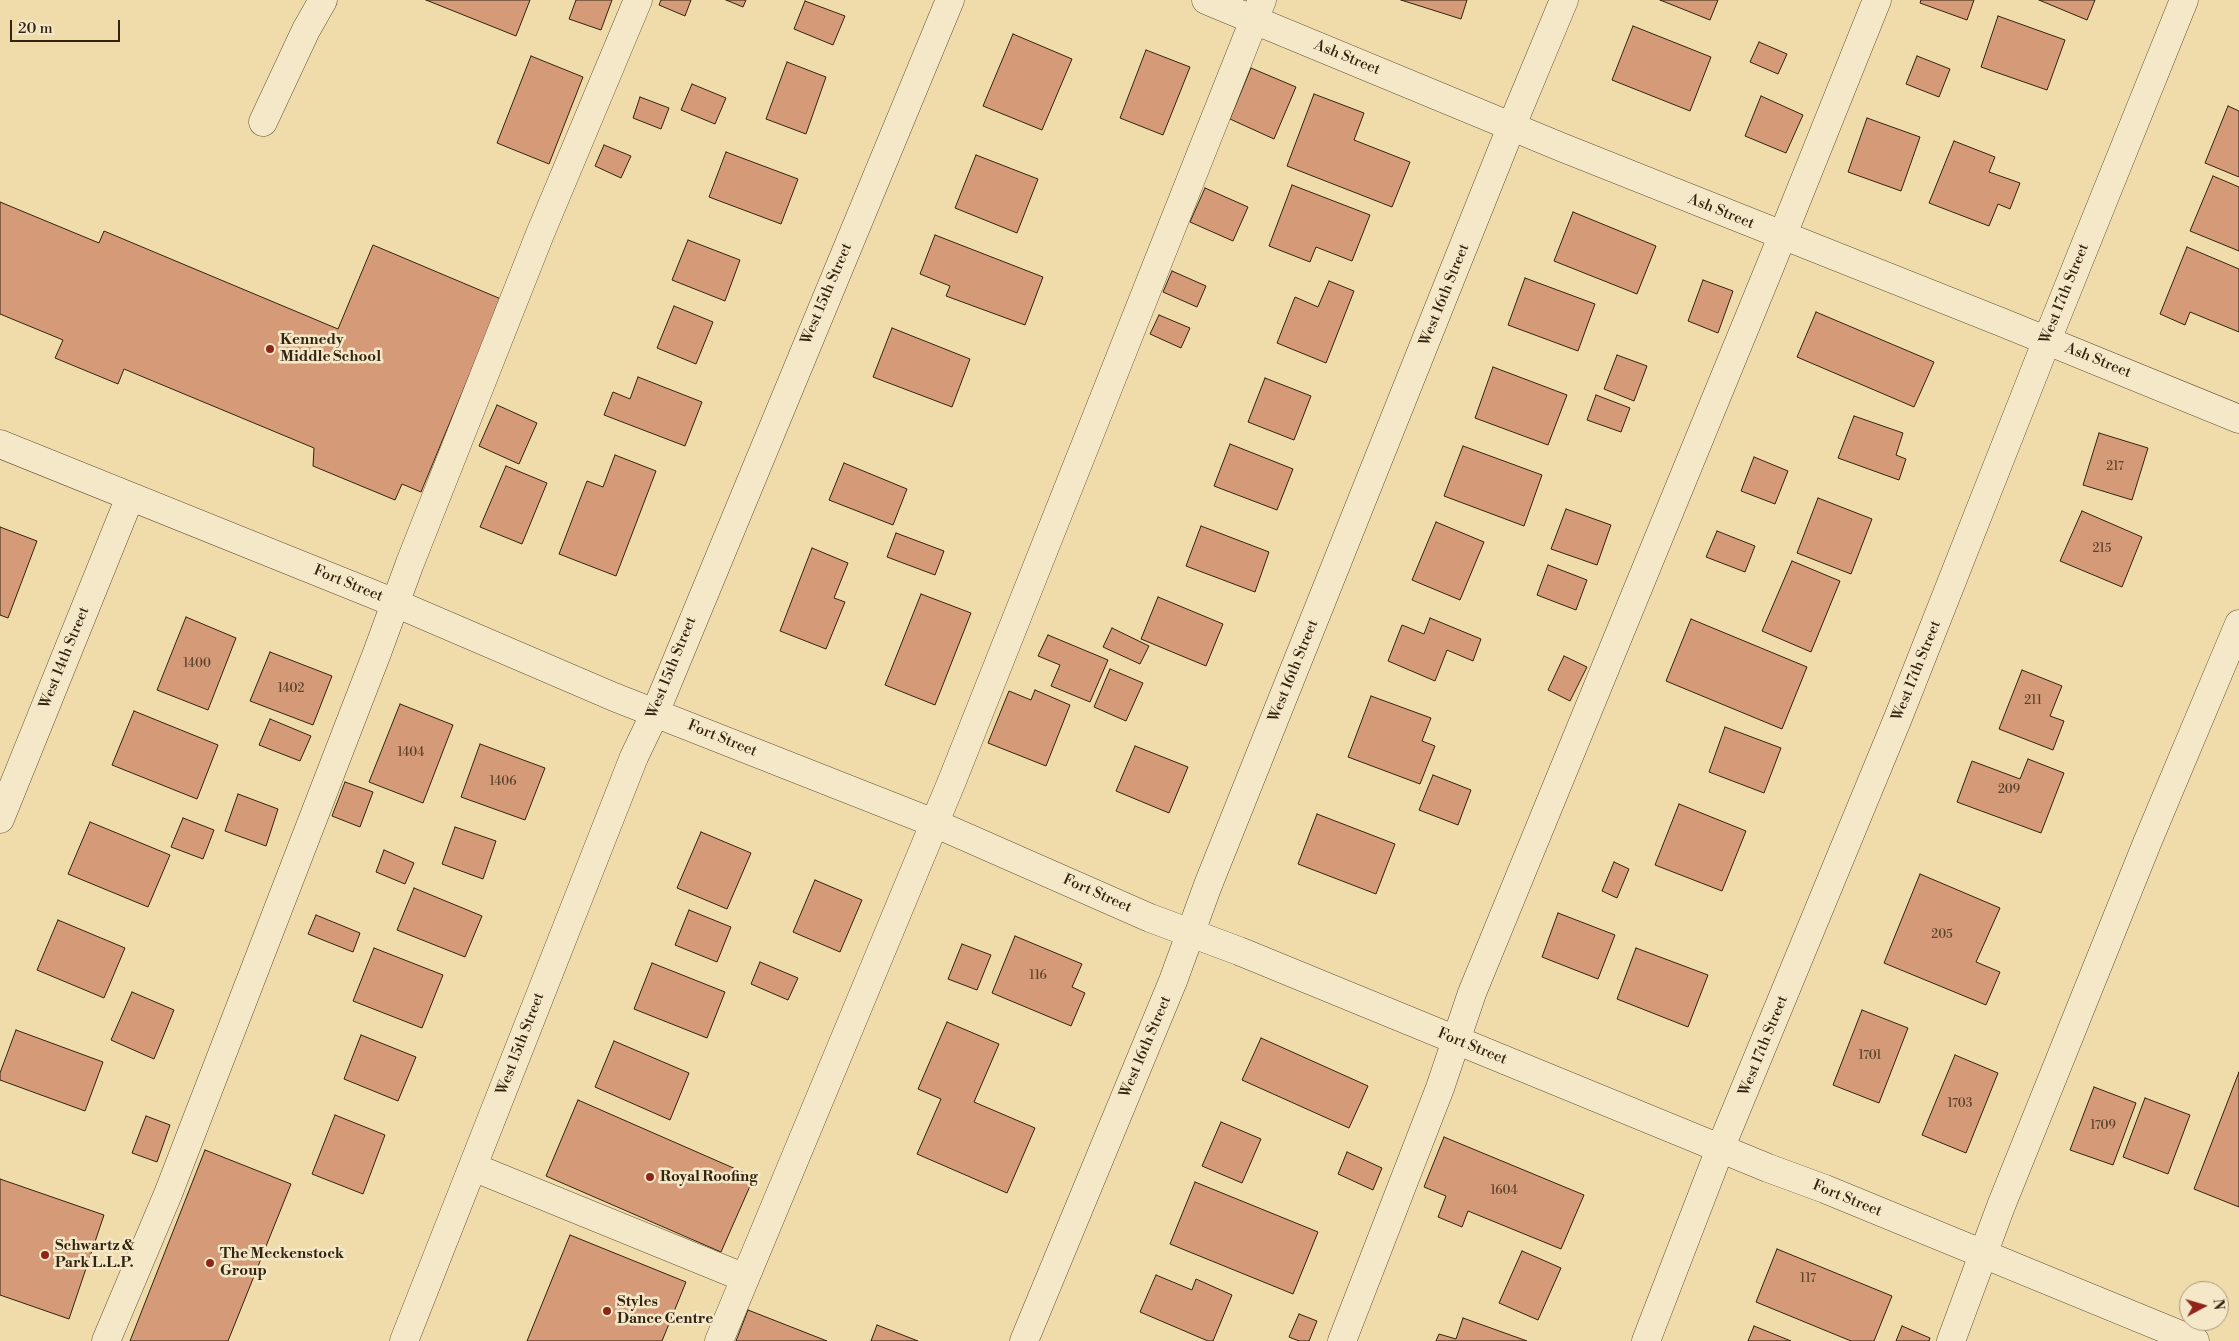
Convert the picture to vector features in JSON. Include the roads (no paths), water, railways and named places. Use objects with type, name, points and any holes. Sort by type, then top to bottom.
[{"type":"street","points":[[264,122],[306,30],[323,0]]},
{"type":"street","points":[[106,1341],[168,1194],[395,603],[540,234],[638,0]]},
{"type":"street","name":"West 15th Street","points":[[404,1341],[634,757],[655,713],[950,0]]},
{"type":"street","name":"Ash Street","points":[[1206,0],[1258,10],[1512,125],[1782,236],[2046,340],[2239,419]]},
{"type":"street","name":"West 16th Street","points":[[1024,1341],[1191,933],[1208,885],[1512,125],[1564,0]]},
{"type":"street","points":[[1342,1341],[1457,1041],[1472,993],[1877,0]]},
{"type":"street","name":"West 17th Street","points":[[1646,1341],[1720,1149],[1898,718],[2046,340],[2184,0]]},
{"type":"street","points":[[719,1341],[934,823],[1258,10]]},
{"type":"street","name":"Fort Street","points":[[0,444],[395,603],[614,697],[934,823],[1150,918],[1239,951],[1720,1149],[1984,1254],[2195,1341]]},
{"type":"street","name":"West 14th Street","points":[[0,819],[130,497]]},
{"type":"street","points":[[1951,1341],[2001,1206],[2147,843],[2239,624]]},
{"type":"street","points":[[473,1167],[745,1278]]},
{"type":"place","name":"Kennedy Middle School","points":[[270,349]]},
{"type":"place","name":"Royal Roofing","points":[[650,1177]]},
{"type":"place","name":"Schwartz & Park L.L.P.","points":[[45,1255]]},
{"type":"place","name":"The Meckenstock Group","points":[[210,1263]]},
{"type":"place","name":"Styles Dance Centre","points":[[607,1311]]}]
